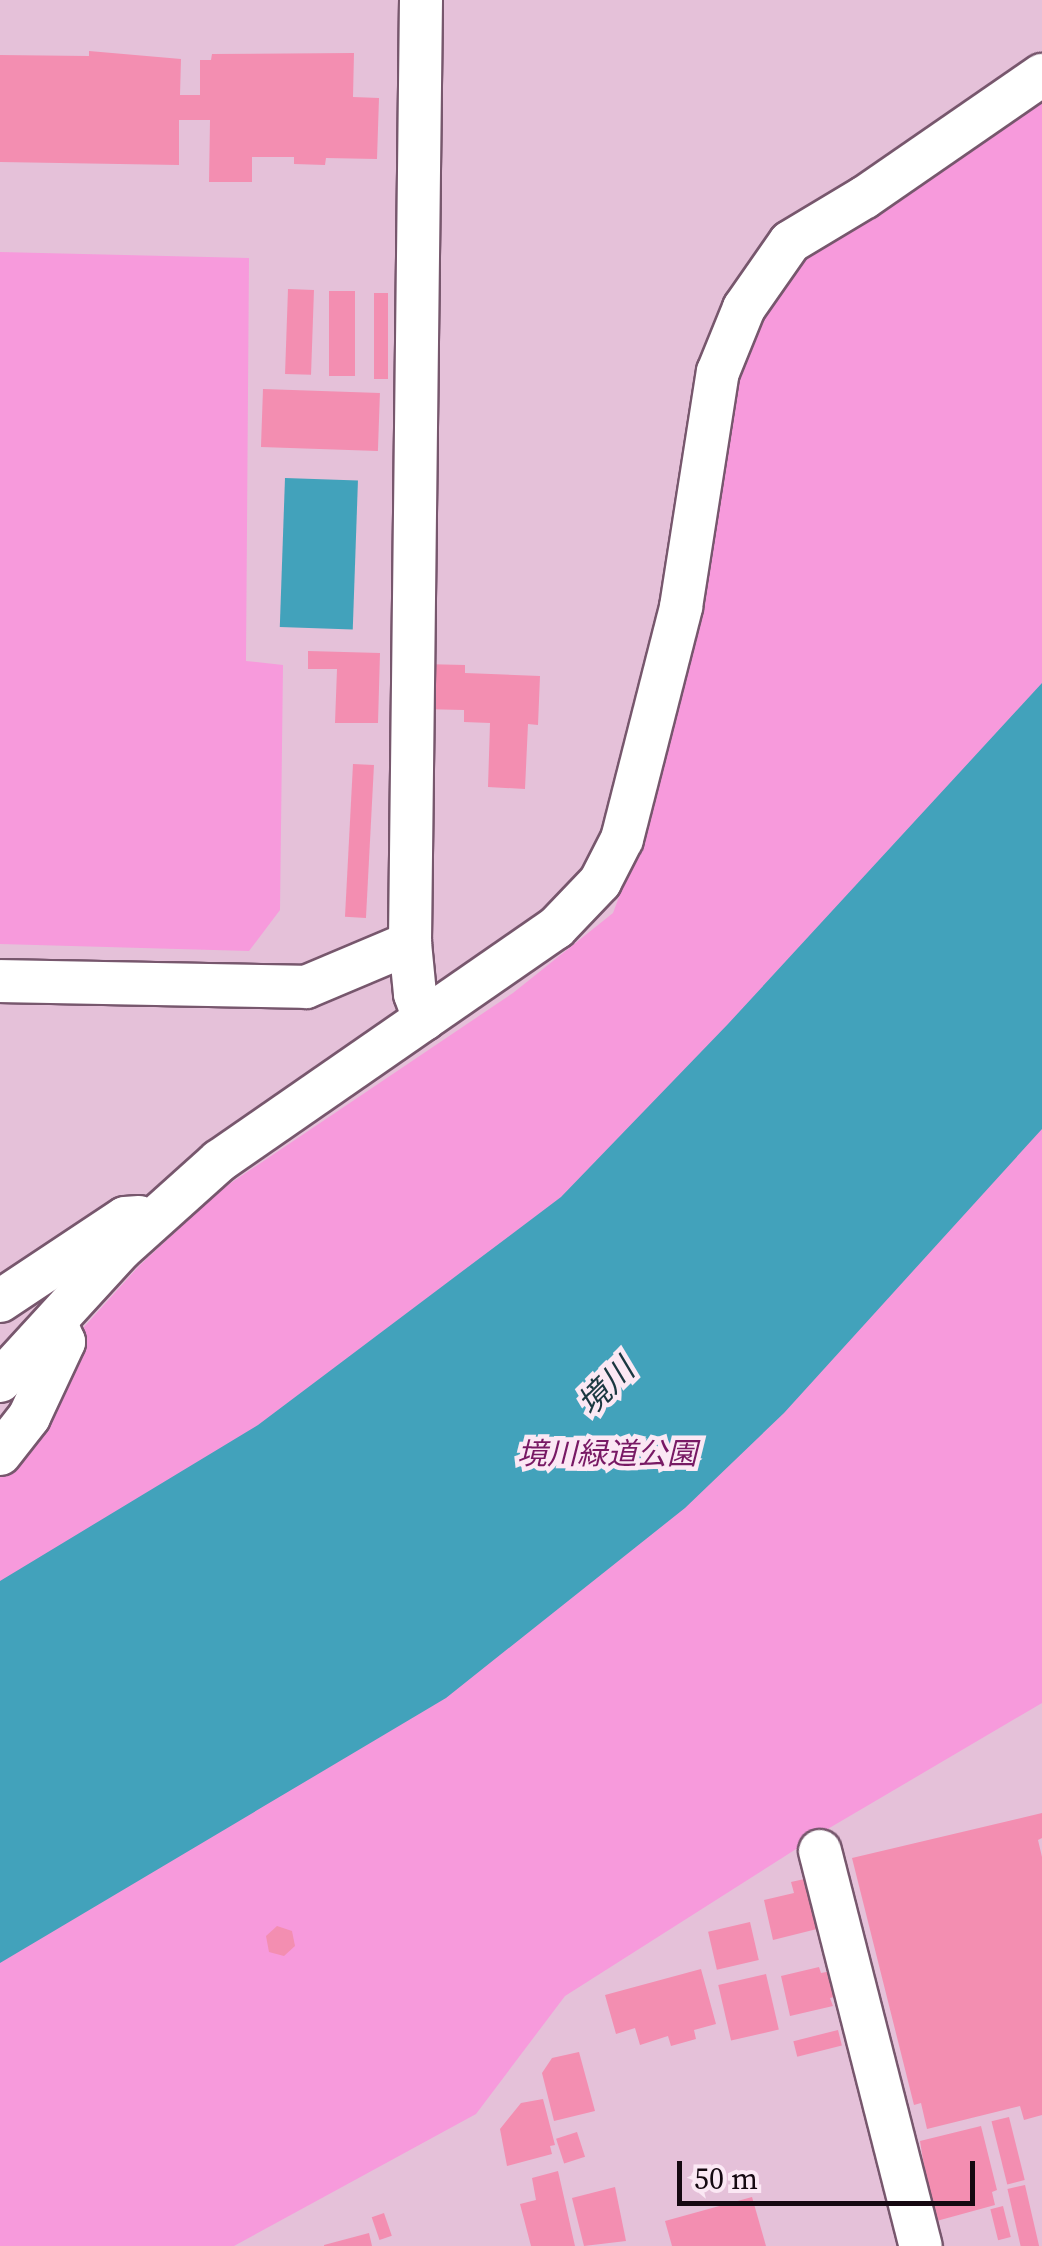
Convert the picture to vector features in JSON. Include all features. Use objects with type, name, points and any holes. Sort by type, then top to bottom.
[{"type":"street","points":[[421,0],[410,942],[415,994],[424,1019]]},
{"type":"street","points":[[0,1381],[121,1249],[219,1160],[556,928],[600,882],[622,839],[681,607],[718,372],[744,308],[790,242],[865,197],[1042,75]]},
{"type":"street","points":[[0,981],[306,987],[410,942]]},
{"type":"street","points":[[0,1301],[125,1218],[158,1216]]},
{"type":"street","points":[[0,1454],[30,1417],[64,1342],[56,1323]]},
{"type":"street","points":[[820,1851],[921,2246]]},
{"type":"green space","name":"境川緑道公園","points":[[1042,96],[1042,1703],[826,1830],[565,1996],[476,2114],[234,2246],[0,2246],[0,1420],[139,1266],[222,1189],[513,993],[613,913],[637,848],[732,374],[756,314],[801,255]]},
{"type":"green space","points":[[0,252],[249,258],[246,661],[283,665],[280,910],[249,951],[0,944]]},
{"type":"water","points":[[285,478],[358,481],[353,629],[280,627]]},
{"type":"water","name":"境川","points":[[1042,683],[1042,1129],[784,1413],[685,1508],[446,1698],[0,1963],[0,1581],[258,1425],[561,1197],[728,1024]]},
{"type":"building","points":[[89,51],[181,59],[180,95],[200,95],[200,60],[211,60],[212,54],[354,53],[353,97],[379,98],[377,159],[326,158],[325,165],[294,164],[294,157],[252,157],[252,182],[209,182],[210,120],[179,120],[179,165],[0,162],[0,55],[89,56]]},
{"type":"building","points":[[288,289],[314,290],[311,375],[285,374]]},
{"type":"building","points":[[329,291],[355,291],[355,376],[329,376]]},
{"type":"building","points":[[374,293],[388,293],[388,379],[374,379]]},
{"type":"building","points":[[263,389],[380,393],[378,451],[261,447]]},
{"type":"building","points":[[308,651],[380,653],[378,723],[335,723],[337,669],[308,669]]},
{"type":"building","points":[[422,664],[465,665],[465,673],[540,676],[538,725],[528,724],[525,789],[488,787],[490,723],[464,722],[464,710],[421,709]]},
{"type":"building","points":[[353,764],[374,765],[366,918],[345,917]]},
{"type":"building","points":[[1042,1813],[1042,1838],[1038,1840],[1042,1857],[1042,2115],[1024,2120],[1020,2106],[927,2129],[921,2103],[914,2105],[852,1858]]},
{"type":"building","points":[[809,1878],[821,1928],[773,1940],[764,1900],[794,1893],[791,1882]]},
{"type":"building","points":[[750,1922],[759,1960],[717,1970],[708,1932]]},
{"type":"building","points":[[277,1926],[292,1931],[295,1946],[284,1956],[269,1952],[266,1936]]},
{"type":"building","points":[[819,1967],[821,1973],[832,1971],[838,1996],[830,1998],[833,2006],[790,2016],[781,1976]]},
{"type":"building","points":[[701,1969],[716,2024],[694,2030],[696,2039],[671,2046],[668,2036],[640,2045],[635,2028],[616,2034],[605,1995]]},
{"type":"building","points":[[766,1974],[779,2030],[731,2041],[718,1985]]},
{"type":"building","points":[[838,2030],[842,2046],[797,2057],[793,2041]]},
{"type":"building","points":[[579,2052],[595,2111],[554,2121],[542,2073],[552,2058]]},
{"type":"building","points":[[543,2099],[555,2145],[550,2146],[552,2154],[507,2166],[500,2129],[521,2103]]},
{"type":"building","points":[[1009,2117],[1025,2180],[1007,2184],[992,2121]]},
{"type":"building","points":[[981,2126],[997,2190],[992,2192],[995,2205],[933,2222],[920,2141]]},
{"type":"building","points":[[577,2132],[585,2157],[564,2164],[556,2139]]},
{"type":"building","points":[[558,2171],[575,2246],[531,2246],[520,2204],[536,2200],[532,2178]]},
{"type":"building","points":[[1025,2185],[1039,2246],[1021,2246],[1007,2189]]},
{"type":"building","points":[[615,2187],[626,2241],[584,2246],[572,2198]]},
{"type":"building","points":[[752,2197],[766,2246],[672,2246],[665,2221]]},
{"type":"building","points":[[1003,2206],[1011,2237],[998,2240],[990,2209]]},
{"type":"building","points":[[384,2213],[392,2236],[380,2240],[372,2217]]},
{"type":"building","points":[[369,2233],[372,2246],[324,2246],[324,2245]]}]
